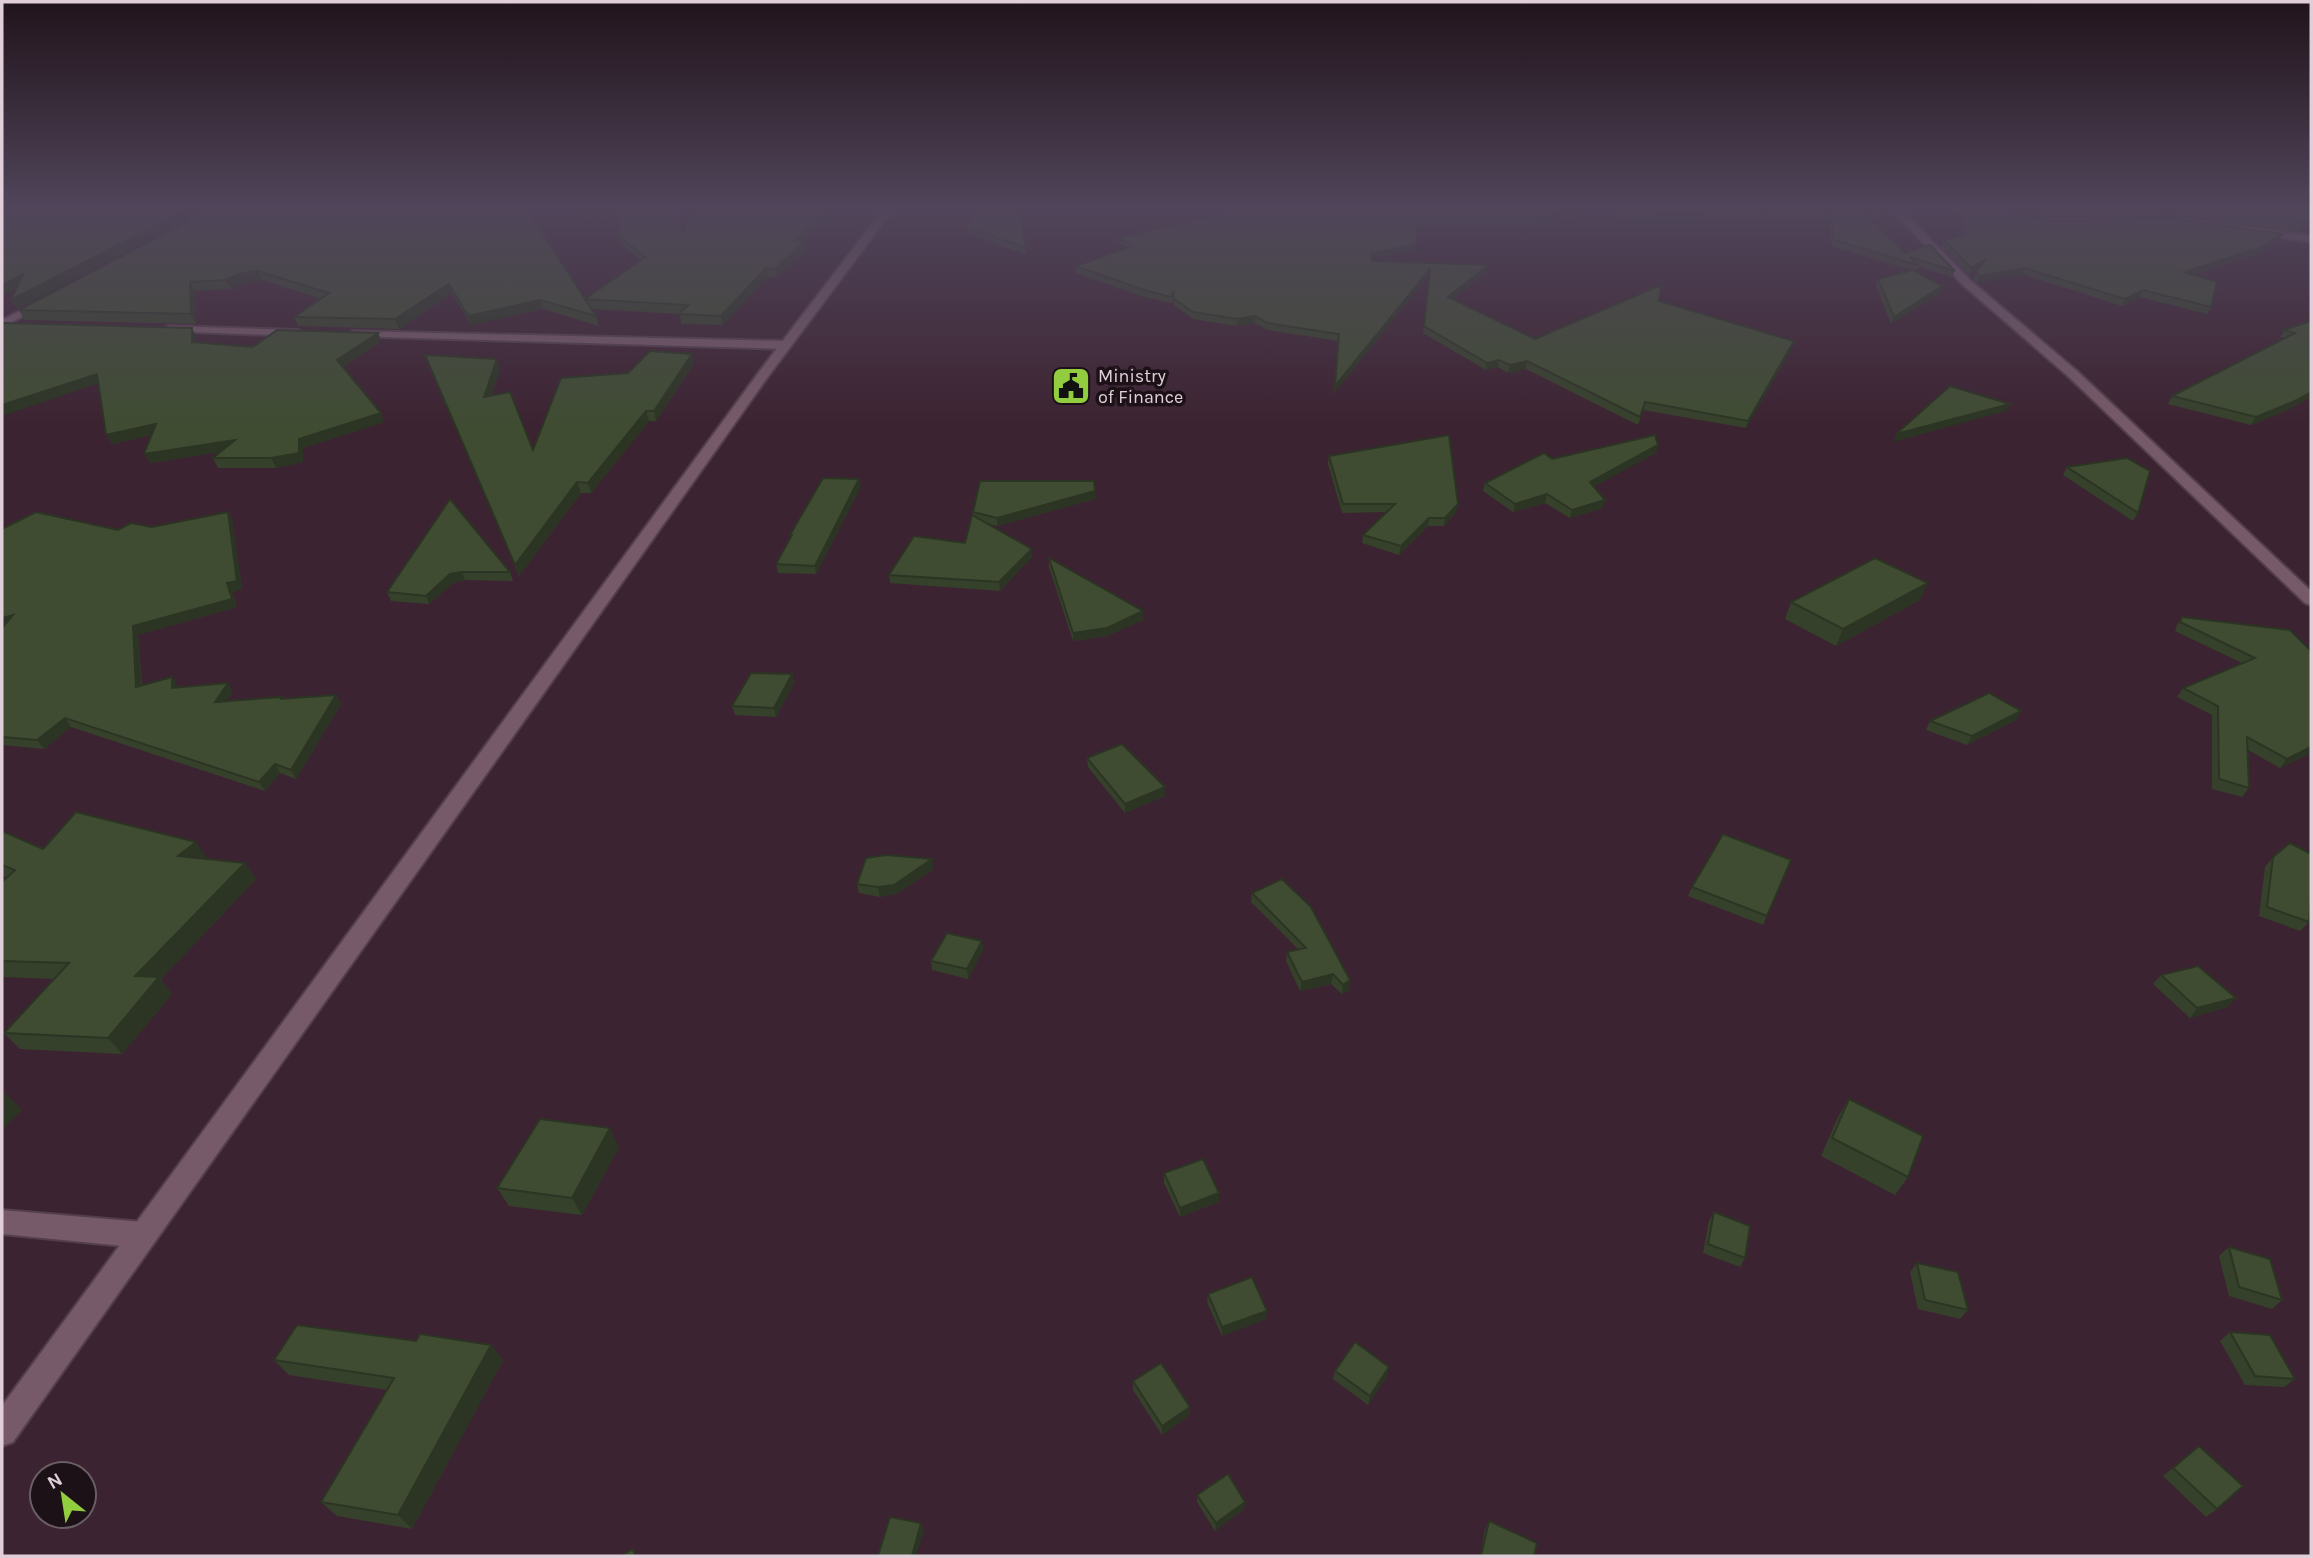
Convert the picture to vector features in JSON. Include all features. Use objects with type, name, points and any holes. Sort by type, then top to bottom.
[{"type":"street","points":[[2,1431],[835,280]]},
{"type":"street","points":[[1964,280],[2073,374],[2311,600]]},
{"type":"street","points":[[2,325],[50,299]]},
{"type":"street","points":[[2,325],[30,326]]},
{"type":"street","points":[[156,329],[309,333]]},
{"type":"street","points":[[337,334],[786,345]]},
{"type":"street","points":[[2,1222],[143,1236]]},
{"type":"building","points":[[20,280],[50,280],[11,300]]},
{"type":"building","points":[[77,280],[227,280],[190,282],[191,314],[19,310]]},
{"type":"building","points":[[286,280],[573,280],[596,316],[540,300],[468,316],[449,284],[395,319],[294,317],[329,293]]},
{"type":"building","points":[[613,280],[755,280],[721,316],[679,314],[688,305],[585,299]]},
{"type":"building","points":[[1115,280],[1421,280],[1335,386],[1339,334],[1267,323],[1255,316],[1237,319],[1193,312],[1174,299],[1173,291],[1172,297]]},
{"type":"building","points":[[1429,280],[1470,280],[1448,297],[1535,339],[1661,285],[1659,301],[1794,341],[1748,421],[1645,402],[1640,417],[1527,361],[1510,365],[1499,360],[1487,363],[1424,326]]},
{"type":"building","points":[[1878,280],[1931,280],[1942,286],[1894,317]]},
{"type":"building","points":[[2062,280],[2209,280],[2217,282],[2211,307],[2143,290],[2125,299]]},
{"type":"building","points":[[2311,321],[2311,392],[2297,400],[2256,417],[2172,396],[2295,333],[2284,330]]},
{"type":"building","points":[[3,323],[192,328],[192,342],[253,347],[277,330],[378,333],[337,360],[381,413],[299,439],[299,453],[271,458],[213,458],[235,440],[144,454],[156,424],[106,435],[97,374],[2,405]]},
{"type":"building","points":[[650,351],[692,354],[654,411],[646,411],[588,483],[577,482],[515,565],[425,355],[497,359],[484,397],[510,392],[533,450],[561,378],[628,373]]},
{"type":"building","points":[[1950,386],[2010,404],[1896,434]]},
{"type":"building","points":[[1449,435],[1458,504],[1445,518],[1429,518],[1401,546],[1363,535],[1395,504],[1343,504],[1329,456]]},
{"type":"building","points":[[1655,435],[1658,445],[1590,482],[1605,500],[1572,510],[1547,494],[1515,504],[1485,483],[1544,453],[1552,459]]},
{"type":"building","points":[[2127,458],[2150,471],[2138,513],[2067,467]]},
{"type":"building","points":[[823,478],[859,479],[815,566],[776,564],[790,535]]},
{"type":"building","points":[[980,481],[1094,481],[1095,491],[997,518],[973,512]]},
{"type":"building","points":[[450,499],[510,572],[450,574],[426,596],[387,592]]},
{"type":"building","points":[[36,512],[118,530],[131,523],[152,527],[228,512],[237,581],[227,583],[232,599],[133,626],[136,687],[172,677],[172,688],[228,683],[215,702],[336,695],[291,770],[275,764],[259,782],[65,718],[37,740],[2,737],[2,628],[13,615],[2,618],[2,529]]},
{"type":"building","points":[[972,515],[1032,549],[999,582],[889,575],[914,536],[965,543]]},
{"type":"building","points":[[1049,558],[1143,611],[1107,628],[1073,633]]},
{"type":"building","points":[[1875,558],[1928,583],[1843,629],[1791,602]]},
{"type":"building","points":[[2182,617],[2290,630],[2311,651],[2311,747],[2287,759],[2247,737],[2249,788],[2219,779],[2218,706],[2183,688],[2255,658],[2180,622]]},
{"type":"building","points":[[751,673],[792,674],[774,708],[732,706]]},
{"type":"building","points":[[1989,693],[2021,711],[1972,736],[1930,721]]},
{"type":"building","points":[[1122,744],[1165,787],[1125,804],[1087,758]]},
{"type":"building","points":[[76,812],[196,842],[178,856],[245,863],[135,976],[159,977],[108,1038],[4,1033],[69,963],[2,961],[2,882],[15,870],[2,865],[2,831],[43,849]]},
{"type":"building","points":[[1723,834],[1791,860],[1767,916],[1692,887]]},
{"type":"building","points":[[2290,843],[2311,854],[2309,922],[2267,907],[2273,857]]},
{"type":"building","points":[[886,855],[932,859],[894,885],[878,887],[857,884],[866,858]]},
{"type":"building","points":[[1282,879],[1311,907],[1350,980],[1343,985],[1333,974],[1302,982],[1287,952],[1306,948],[1252,893]]},
{"type":"building","points":[[947,933],[982,941],[967,969],[931,961]]},
{"type":"building","points":[[2198,966],[2236,998],[2197,1008],[2161,975]]},
{"type":"building","points":[[1849,1099],[1923,1136],[1908,1177],[1832,1138]]},
{"type":"building","points":[[540,1119],[610,1128],[572,1198],[497,1188]]},
{"type":"building","points":[[1203,1159],[1219,1193],[1180,1208],[1164,1173]]},
{"type":"building","points":[[1714,1212],[1750,1226],[1745,1258],[1708,1244]]},
{"type":"building","points":[[2229,1247],[2270,1259],[2282,1300],[2239,1287]]},
{"type":"building","points":[[1917,1263],[1958,1272],[1968,1310],[1925,1300]]},
{"type":"building","points":[[1252,1277],[1267,1311],[1222,1327],[1208,1294]]},
{"type":"building","points":[[297,1325],[416,1341],[420,1334],[491,1345],[398,1515],[321,1502],[394,1378],[274,1360]]},
{"type":"building","points":[[2230,1332],[2270,1335],[2295,1379],[2255,1376]]},
{"type":"building","points":[[1355,1342],[1389,1367],[1370,1396],[1335,1371]]},
{"type":"building","points":[[1161,1363],[1190,1407],[1162,1426],[1133,1381]]},
{"type":"building","points":[[2199,1446],[2243,1486],[2217,1509],[2173,1468]]},
{"type":"building","points":[[1228,1474],[1245,1502],[1216,1523],[1197,1495]]},
{"type":"building","points":[[890,1517],[921,1523],[912,1556],[878,1556]]},
{"type":"building","points":[[1489,1521],[1537,1543],[1534,1556],[1481,1556]]},
{"type":"building","points":[[633,1549],[635,1556],[620,1556]]},
{"type":"place","name":"Ministry of Finance","points":[[1071,386]]}]
